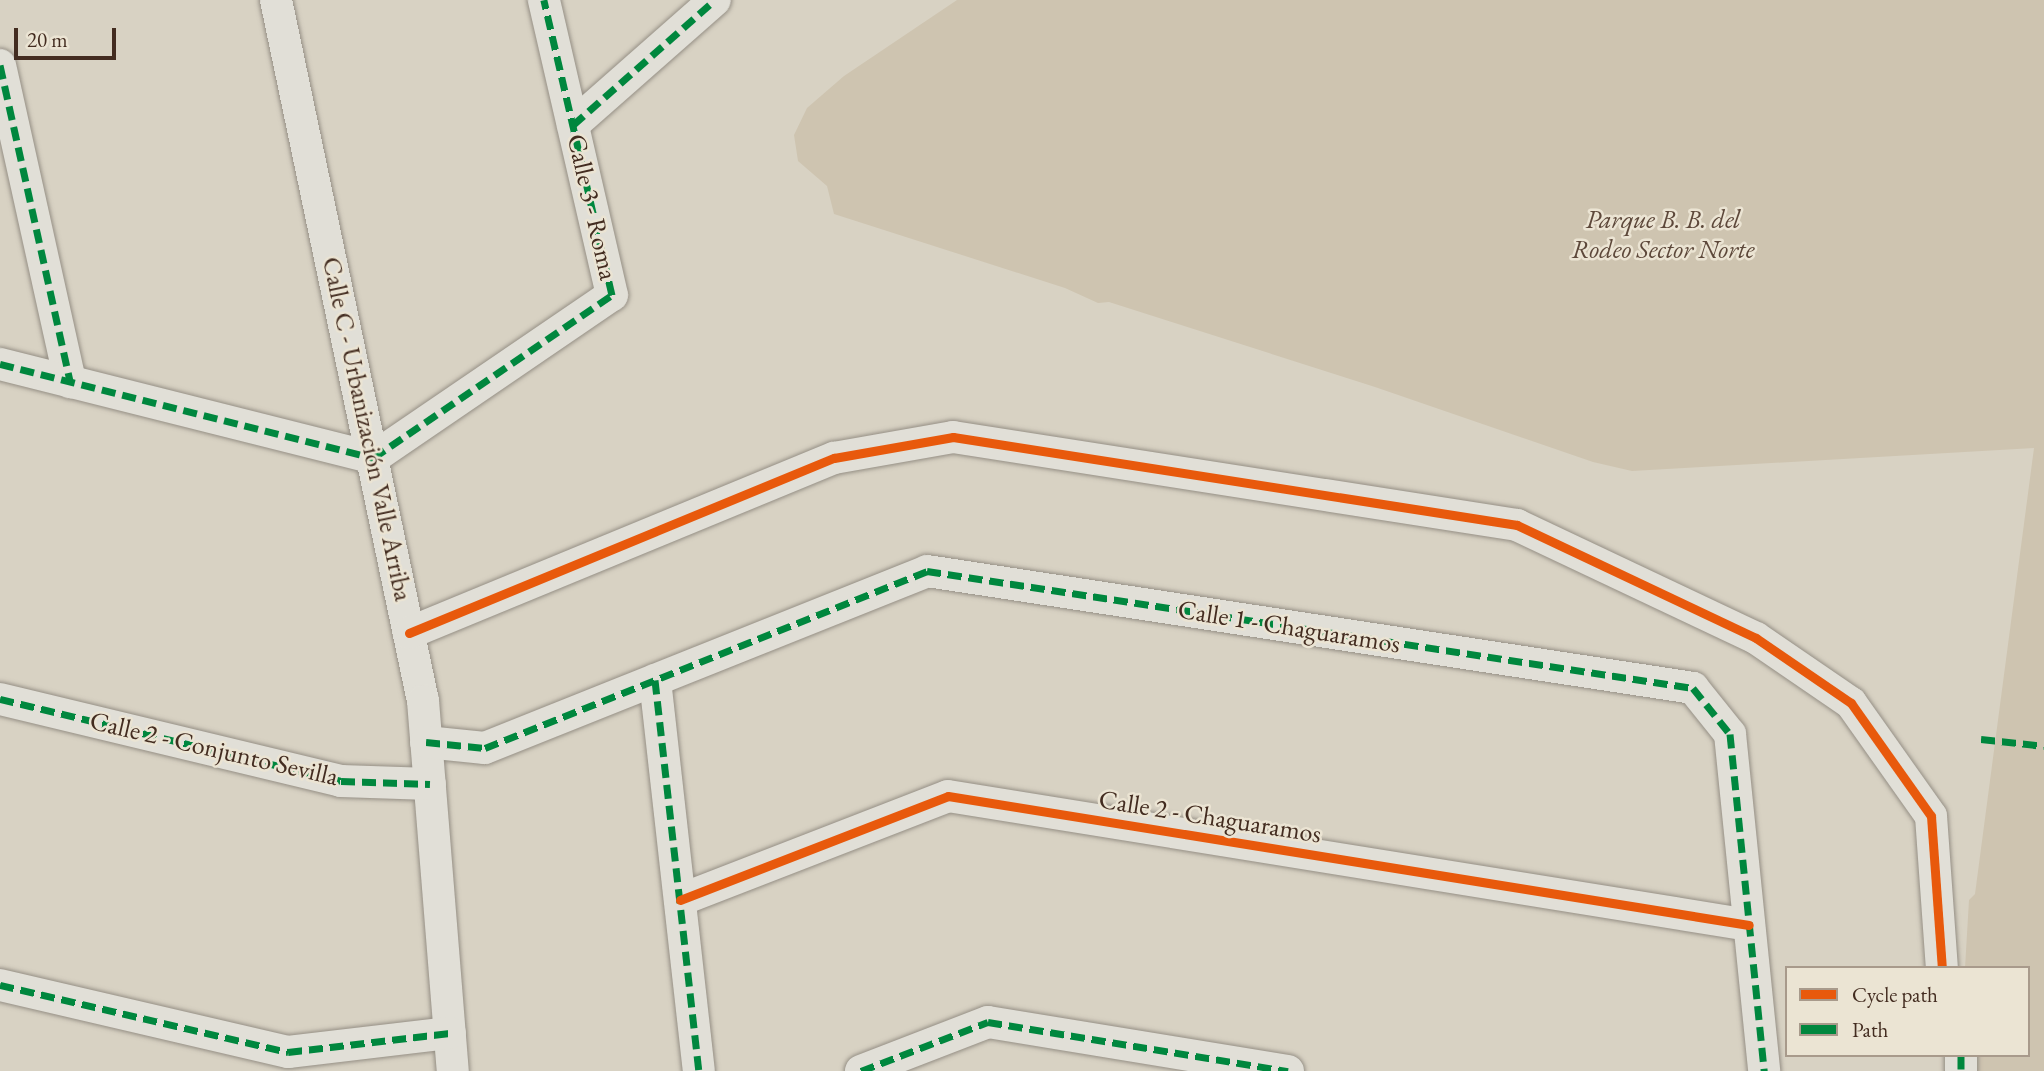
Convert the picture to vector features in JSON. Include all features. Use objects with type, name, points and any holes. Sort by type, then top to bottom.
[{"type":"street","name":"Calle C - Urbanización Valle Arriba","points":[[276,0],[409,633],[426,743],[453,1071]]},
{"type":"street","name":"Calle 3 - Roma","points":[[373,458],[612,295],[544,0]]},
{"type":"street","points":[[573,125],[715,0]]},
{"type":"street","points":[[0,65],[70,382]]},
{"type":"street","points":[[0,364],[373,458]]},
{"type":"street","points":[[409,633],[834,458],[954,438],[1517,525],[1756,638],[1851,703],[1931,816],[1942,966]]},
{"type":"street","name":"Calle 1 - Chaguaramos","points":[[426,743],[485,747],[927,571],[1693,688],[1730,734],[1764,1071]]},
{"type":"street","points":[[655,680],[699,1071]]},
{"type":"street","name":"Calle 2 - Conjunto Sevilla","points":[[0,699],[341,781],[430,784]]},
{"type":"street","name":"Calle 2 - Chaguaramos","points":[[680,900],[948,796],[1749,926]]},
{"type":"street","points":[[0,985],[288,1052],[450,1033]]},
{"type":"street","points":[[861,1071],[988,1022],[1288,1071]]},
{"type":"green space","name":"Parque B. B. del Rodeo Sector Norte","points":[[957,0],[2044,0],[2044,1071],[1944,1071],[1953,1057],[2030,1057],[2030,966],[1965,966],[1969,900],[1975,894],[2034,448],[1632,471],[1593,462],[1375,387],[1109,302],[1098,303],[1065,288],[834,214],[827,186],[798,161],[794,135],[807,108],[844,76]]},
{"type":"marked path","points":[[0,364],[373,458],[612,295],[544,0]]},
{"type":"marked path","points":[[573,125],[715,0]]},
{"type":"marked path","points":[[0,65],[70,382]]},
{"type":"marked path","points":[[426,742],[485,748],[927,571],[1693,688],[1730,734],[1764,1071]]},
{"type":"marked path","points":[[655,680],[699,1071]]},
{"type":"marked path","points":[[0,699],[341,781],[430,784]]},
{"type":"marked path","points":[[1981,739],[2044,746]]},
{"type":"marked path","points":[[0,985],[288,1052],[450,1033]]},
{"type":"marked path","points":[[861,1071],[988,1022],[1288,1071]]},
{"type":"marked path","points":[[1961,1057],[1961,1071]]},
{"type":"cycle path","points":[[409,633],[834,458],[953,437],[1517,525],[1756,638],[1851,703],[1931,816],[1942,966]]},
{"type":"cycle path","points":[[680,900],[948,796],[1749,925]]}]
